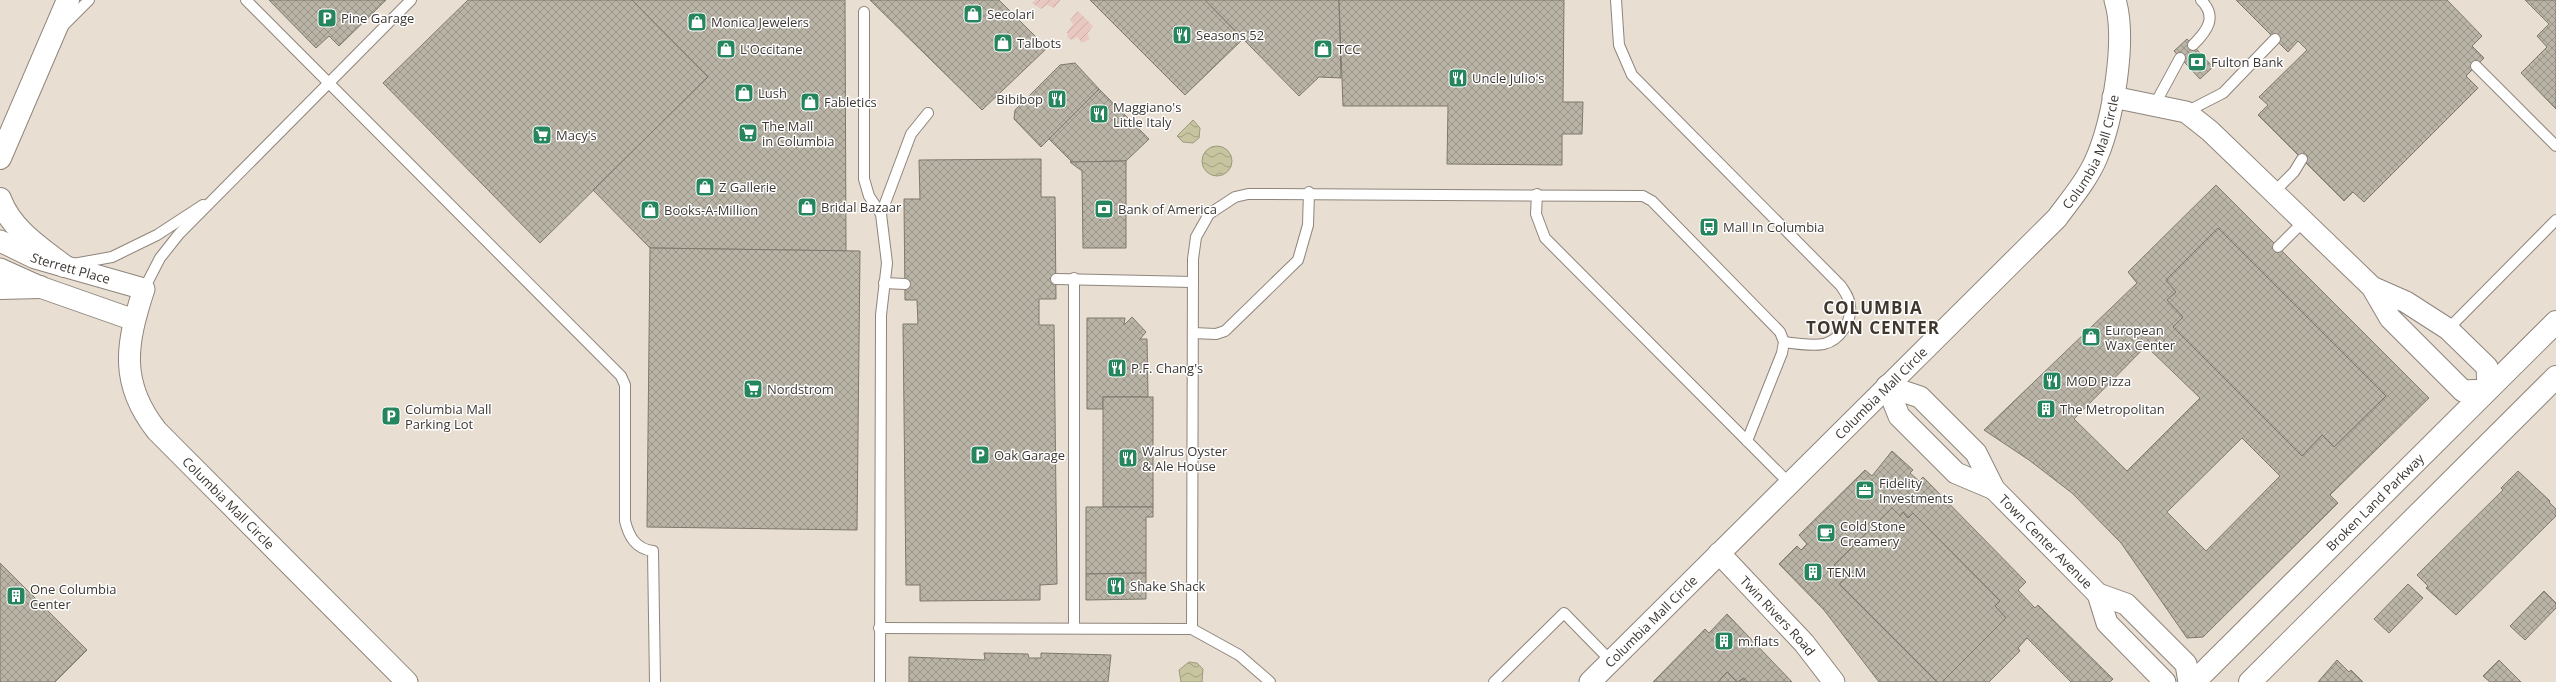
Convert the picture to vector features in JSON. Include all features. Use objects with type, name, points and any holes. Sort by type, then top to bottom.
[{"type":"street","points":[[0,158],[68,0]]},
{"type":"street","name":"Columbia Mall Circle","points":[[1590,682],[2056,218],[2097,157],[2107,127],[2113,97],[2121,39],[2120,15],[2115,0]]},
{"type":"street","points":[[2113,97],[2155,104],[2186,112],[2210,131],[2372,287],[2390,318],[2463,391],[2488,390],[2486,367],[2448,329],[2406,302],[2372,287]]},
{"type":"street","points":[[0,199],[12,221],[22,233],[64,266]]},
{"type":"street","name":"Sterrett Place","points":[[0,241],[35,258],[144,289]]},
{"type":"street","name":"Sterrett Place","points":[[0,269],[40,287],[134,320]]},
{"type":"street","points":[[0,288],[40,287]]},
{"type":"street","name":"Columbia Mall Circle","points":[[144,289],[129,342],[129,375],[143,414],[157,431],[407,682]]},
{"type":"street","name":"Broken Land Parkway","points":[[2194,682],[2556,322]]},
{"type":"street","points":[[2250,682],[2556,377]]},
{"type":"street","name":"Town Center Avenue","points":[[1888,386],[1899,416],[1956,473],[1994,489]]},
{"type":"street","name":"Town Center Avenue","points":[[1888,386],[1920,397],[1976,453],[1994,489],[2098,594],[2126,604],[2186,664],[2189,682]]},
{"type":"street","name":"Twin Rivers Road","points":[[1719,554],[1804,643],[1834,682]]},
{"type":"street","name":"Town Center Avenue","points":[[2098,594],[2106,623],[2164,682]]},
{"type":"lane","points":[[55,33],[89,0]]},
{"type":"lane","points":[[246,0],[328,84],[621,376],[625,385],[625,521],[629,535],[634,542],[640,547],[654,552],[655,682]]},
{"type":"lane","points":[[144,289],[165,252],[179,234],[411,0]]},
{"type":"lane","points":[[1616,0],[1619,45],[1632,75],[1841,286],[1847,295],[1850,306],[1849,316],[1846,328],[1837,336],[1826,343],[1809,346],[1784,342]]},
{"type":"lane","points":[[2193,45],[2210,24],[2211,15],[2201,0]]},
{"type":"lane","points":[[864,12],[864,179],[869,196],[881,214],[887,263],[881,315],[880,682]]},
{"type":"lane","points":[[2186,112],[2222,93],[2275,39]]},
{"type":"lane","points":[[2155,104],[2180,58]]},
{"type":"lane","points":[[2476,66],[2556,146]]},
{"type":"lane","points":[[881,214],[911,134],[928,113]]},
{"type":"lane","points":[[2273,193],[2294,172],[2302,159]]},
{"type":"lane","points":[[1192,629],[1192,333],[1196,237],[1209,214],[1235,197],[1248,194],[1309,192],[1634,194],[1652,201],[1774,323],[1784,342],[1782,353],[1747,441]]},
{"type":"lane","points":[[1192,333],[1216,334],[1225,330],[1298,260],[1308,225],[1309,192]]},
{"type":"lane","points":[[64,266],[112,257],[157,235],[220,194]]},
{"type":"lane","points":[[1537,194],[1536,214],[1545,238],[1789,483]]},
{"type":"lane","points":[[2448,329],[2556,220]]},
{"type":"lane","points":[[2278,247],[2303,222]]},
{"type":"lane","points":[[1056,279],[1074,278],[1193,282]]},
{"type":"lane","points":[[1074,278],[1074,628]]},
{"type":"lane","points":[[884,283],[905,284]]},
{"type":"lane","points":[[1494,682],[1564,612],[1611,660]]},
{"type":"lane","points":[[880,628],[1192,629],[1239,655],[1270,682]]},
{"type":"shaded area","points":[[1035,0],[1060,1],[1054,8],[1047,5],[1041,9],[1032,3]]},
{"type":"shaded area","points":[[1078,11],[1093,26],[1087,34],[1090,39],[1082,43],[1077,37],[1072,40],[1068,38],[1067,32],[1073,24],[1070,20]]},
{"type":"water","points":[[1193,120],[1200,128],[1199,138],[1193,143],[1183,142],[1177,136]]},
{"type":"water","points":[[1217,146],[1228,150],[1232,161],[1228,172],[1217,176],[1206,172],[1202,161],[1206,150]]},
{"type":"water","points":[[1189,662],[1197,663],[1203,669],[1202,682],[1181,682],[1179,670]]},
{"type":"building","name":"Pine Garage","points":[[269,0],[386,0],[339,46],[329,36],[316,48]]},
{"type":"building","name":"Macy's","points":[[468,0],[632,0],[708,77],[540,243],[383,83]]},
{"type":"building","name":"The Mall in Columbia","points":[[632,0],[845,0],[846,251],[650,248],[593,190],[708,77]]},
{"type":"building","points":[[870,0],[999,0],[1047,48],[982,110]]},
{"type":"building","points":[[1090,0],[1205,0],[1243,39],[1185,95]]},
{"type":"building","points":[[1205,0],[1339,0],[1341,78],[1319,77],[1299,96]]},
{"type":"building","points":[[1339,0],[1564,0],[1563,102],[1583,102],[1582,134],[1562,134],[1562,165],[1447,164],[1448,106],[1343,106]]},
{"type":"building","points":[[2236,0],[2447,0],[2482,36],[2472,46],[2484,58],[2466,76],[2478,88],[2364,202],[2353,192],[2344,201],[2258,115],[2268,105],[2259,97],[2307,50],[2298,41],[2288,52]]},
{"type":"building","points":[[2525,0],[2556,0],[2556,109],[2521,73],[2547,47],[2537,36],[2549,24]]},
{"type":"building","name":"Fulton Bank","points":[[2187,39],[2213,67],[2200,79],[2174,51]]},
{"type":"building","name":"Bibibop","points":[[1075,63],[1099,89],[1041,147],[1014,119],[1015,110],[1060,65]]},
{"type":"building","name":"Maggiano's Little Italy","points":[[1099,89],[1149,139],[1126,161],[1072,162],[1049,139]]},
{"type":"building","name":"Oak Garage","points":[[1041,159],[1041,197],[1055,197],[1056,299],[1039,299],[1039,325],[1054,325],[1057,584],[1040,585],[1040,600],[920,601],[920,585],[906,585],[903,324],[918,324],[917,300],[905,300],[904,199],[920,199],[919,160]]},
{"type":"building","name":"Bank of America","points":[[1126,161],[1126,248],[1083,248],[1082,171],[1070,162]]},
{"type":"building","name":"The Metropolitan","points":[[2216,185],[2429,398],[2330,495],[2338,503],[2203,637],[2187,638],[2121,543],[2072,493],[2029,460],[1984,430],[2137,283],[2128,272]],"holes":[[[2218,228],[2386,396],[2334,447],[2322,435],[2302,456],[2173,327],[2183,317],[2167,300],[2176,292],[2166,280]],[[2146,346],[2200,398],[2127,471],[2074,419]],[[2242,438],[2280,476],[2206,551],[2167,512]]]},
{"type":"building","points":[[2218,228],[2386,396],[2334,447],[2322,435],[2302,456],[2173,327],[2183,317],[2167,300],[2176,292],[2166,280]]},
{"type":"building","name":"Nordstrom","points":[[650,248],[860,251],[857,530],[647,527]]},
{"type":"building","name":"P.F. Chang's","points":[[1132,317],[1146,332],[1140,339],[1147,339],[1148,397],[1103,397],[1103,409],[1087,409],[1087,318],[1125,318],[1124,325]]},
{"type":"building","name":"Walrus Oyster & Ale House","points":[[1103,397],[1153,397],[1153,507],[1103,507]]},
{"type":"building","name":"TEN.M","points":[[1892,451],[1913,470],[1910,473],[1919,481],[1923,477],[2026,582],[2018,590],[2035,608],[2038,605],[2113,679],[2110,682],[2071,682],[2027,638],[2018,648],[2020,651],[1989,682],[1942,682],[2006,618],[1995,606],[2000,601],[1913,513],[1908,518],[1903,512],[1900,516],[1892,508],[1834,565],[1846,578],[1839,584],[1937,682],[1879,682],[1824,610],[1779,564],[1797,546],[1801,550],[1807,544],[1799,535],[1865,470],[1872,476]]},
{"type":"building","points":[[2518,471],[2550,501],[2549,502],[2556,509],[2556,516],[2456,615],[2426,588],[2428,586],[2417,575],[2503,490],[2501,488]]},
{"type":"building","points":[[1086,507],[1153,507],[1153,517],[1146,517],[1146,573],[1086,574]]},
{"type":"building","points":[[1892,508],[1900,516],[1903,512],[1908,518],[1913,513],[2000,601],[1995,606],[2006,618],[1942,682],[1937,682],[1839,584],[1846,578],[1834,565]]},
{"type":"building","name":"One Columbia Center","points":[[0,563],[87,650],[55,682],[0,682]]},
{"type":"building","name":"Shake Shack","points":[[1146,573],[1146,599],[1086,600],[1086,574]]},
{"type":"building","points":[[2408,584],[2423,598],[2389,633],[2374,619]]},
{"type":"building","points":[[2544,591],[2556,603],[2556,608],[2525,640],[2510,626]]},
{"type":"building","name":"m.flats","points":[[1727,614],[1792,682],[1748,682],[1744,678],[1737,682],[1727,672],[1718,682],[1653,682],[1705,629],[1709,633]]},
{"type":"building","points":[[984,653],[1028,654],[1029,658],[1041,658],[1041,653],[1111,655],[1108,682],[909,682],[909,657],[985,660]]},
{"type":"building","points":[[2337,660],[2349,672],[2351,670],[2363,682],[2318,682]]},
{"type":"building","points":[[2499,660],[2521,682],[2490,682],[2483,676]]},
{"type":"building","points":[[1727,672],[1737,682],[1718,682]]},
{"type":"building","points":[[1744,678],[1748,682],[1739,682]]},
{"type":"place","name":"Secolari","points":[[973,14]]},
{"type":"place","name":"Pine Garage","points":[[327,18]]},
{"type":"place","name":"Monica Jewelers","points":[[697,22]]},
{"type":"place","name":"Seasons 52","points":[[1182,35]]},
{"type":"place","name":"Talbots","points":[[1003,43]]},
{"type":"place","name":"L'Occitane","points":[[726,49]]},
{"type":"place","name":"TCC","points":[[1323,49]]},
{"type":"place","name":"Fulton Bank","points":[[2197,62]]},
{"type":"place","name":"Uncle Julio's","points":[[1458,78]]},
{"type":"place","name":"Lush","points":[[744,93]]},
{"type":"place","name":"Bibibop","points":[[1057,99]]},
{"type":"place","name":"Fabletics","points":[[810,102]]},
{"type":"place","name":"Maggiano's Little Italy","points":[[1099,114]]},
{"type":"place","name":"The Mall in Columbia","points":[[748,133]]},
{"type":"place","name":"Macy's","points":[[542,135]]},
{"type":"place","name":"Z Gallerie","points":[[705,187]]},
{"type":"place","name":"Bridal Bazaar","points":[[807,207]]},
{"type":"place","name":"Bank of America","points":[[1104,209]]},
{"type":"place","name":"Books-A-Million","points":[[650,210]]},
{"type":"place","name":"Mall In Columbia","points":[[1709,227]]},
{"type":"place","name":"European Wax Center","points":[[2091,337]]},
{"type":"place","name":"P.F. Chang's","points":[[1117,368]]},
{"type":"place","name":"MOD Pizza","points":[[2052,381]]},
{"type":"place","name":"Nordstrom","points":[[753,389]]},
{"type":"place","name":"The Metropolitan","points":[[2046,409]]},
{"type":"place","name":"Columbia Mall Parking Lot","points":[[391,416]]},
{"type":"place","name":"Oak Garage","points":[[980,455]]},
{"type":"place","name":"Walrus Oyster & Ale House","points":[[1128,458]]},
{"type":"place","name":"Fidelity Investments","points":[[1865,490]]},
{"type":"place","name":"Cold Stone Creamery","points":[[1826,533]]},
{"type":"place","name":"TEN.M","points":[[1813,572]]},
{"type":"place","name":"Shake Shack","points":[[1116,586]]},
{"type":"place","name":"One Columbia Center","points":[[16,596]]},
{"type":"place","name":"m.flats","points":[[1724,641]]},
{"type":"district","name":"COLUMBIA TOWN CENTER","points":[[1873,318]]}]
